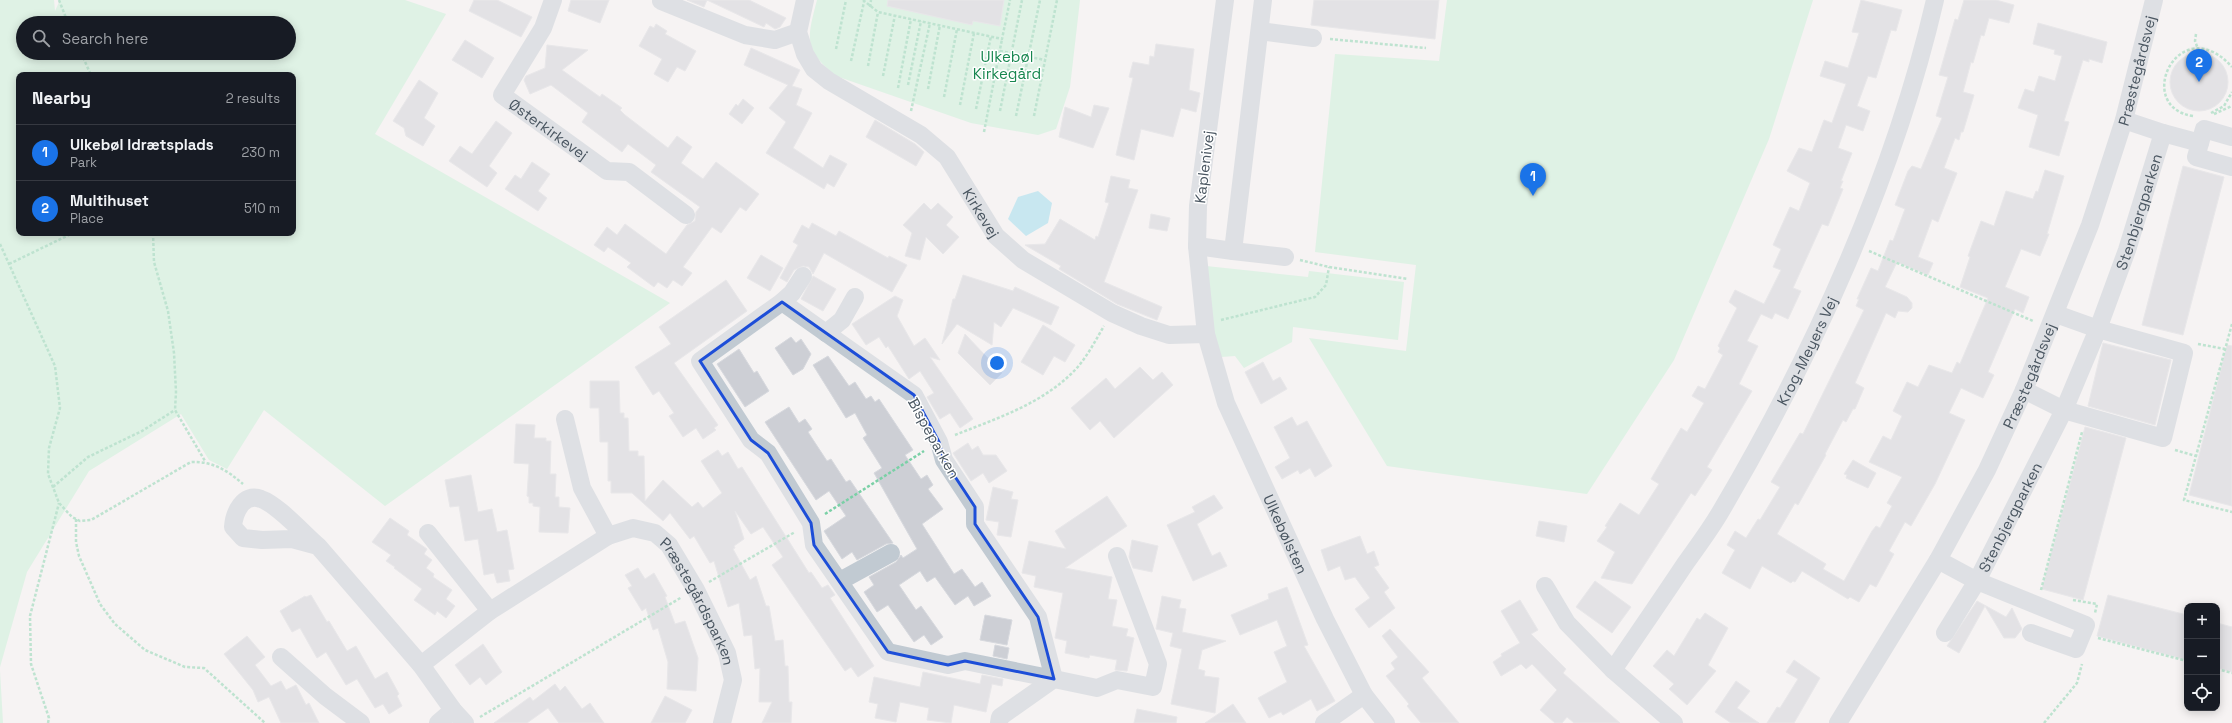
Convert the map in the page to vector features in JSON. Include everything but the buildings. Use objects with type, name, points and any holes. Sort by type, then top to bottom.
[{"type":"street","name":"Østerkirkevej","points":[[554,0],[544,28],[502,95],[607,171],[628,172],[686,215]]},
{"type":"street","name":"Kirkevej","points":[[805,0],[798,32],[805,54],[814,69],[829,81],[922,134],[947,157],[996,236],[1023,260],[1112,313],[1141,326],[1169,335],[1206,329]]},
{"type":"street","name":"Kaplenivej","points":[[1206,329],[1197,246],[1198,206],[1225,0]]},
{"type":"street","points":[[1233,251],[1264,0]]},
{"type":"street","name":"Krog-Meyers Vej","points":[[1613,670],[1720,513],[1783,400],[1855,245],[1889,155],[1927,36],[1935,0]]},
{"type":"street","name":"Præstegårdsvej","points":[[1844,721],[1938,560],[1986,470],[2024,390],[2053,321],[2090,225],[2124,120],[2154,0]]},
{"type":"street","points":[[661,1],[745,35],[775,40],[798,32]]},
{"type":"street","points":[[1260,31],[1313,38]]},
{"type":"street","points":[[2124,120],[2200,143]]},
{"type":"street","points":[[2232,137],[2204,129],[2196,157],[2232,168]]},
{"type":"street","name":"Stenbjergparken","points":[[1945,633],[1977,581],[2064,410],[2098,329],[2127,250],[2163,132]]},
{"type":"street","points":[[1197,246],[1285,257]]},
{"type":"street","points":[[803,276],[792,293],[782,302],[700,361],[751,440],[768,453],[810,523],[814,544],[888,652],[948,665],[965,661],[1097,688],[1117,680],[1153,687],[1158,664],[1117,556]]},
{"type":"street","points":[[826,333],[842,320],[855,297]]},
{"type":"street","name":"Bispeparken","points":[[782,302],[914,395],[939,442],[944,460],[975,507],[975,524],[1038,617],[1054,680]]},
{"type":"street","points":[[2024,390],[2064,410],[2163,438],[2184,353],[2098,329],[2053,321]]},
{"type":"street","name":"Ulkebølsten","points":[[1206,329],[1226,403],[1325,619],[1364,695],[1386,723]]},
{"type":"street","points":[[565,420],[582,488],[608,536]]},
{"type":"street","points":[[318,546],[292,540],[262,540],[244,538],[233,527],[234,516],[239,505],[250,499],[260,498],[275,508],[318,546],[333,561],[465,717],[438,723]]},
{"type":"street","name":"Præstegårdsparken","points":[[421,665],[490,610],[608,536],[633,528],[655,533],[669,545],[696,590],[727,653],[732,680],[722,723]]},
{"type":"street","points":[[428,533],[490,610]]},
{"type":"street","points":[[840,581],[891,553]]},
{"type":"street","name":"Stenbjergparken","points":[[1938,560],[1977,581]]},
{"type":"street","points":[[1977,581],[2086,625],[2076,649],[2031,633]]},
{"type":"street","points":[[1544,586],[1567,623],[1613,670],[1674,723]]},
{"type":"street","points":[[281,657],[325,696],[361,723]]},
{"type":"street","points":[[999,723],[1000,717],[1054,680]]},
{"type":"street","points":[[1324,723],[1364,695]]},
{"type":"path","points":[[59,0],[65,16]]},
{"type":"path","points":[[836,49],[846,0]]},
{"type":"path","points":[[870,7],[871,0]]},
{"type":"path","points":[[984,132],[1010,0]]},
{"type":"path","points":[[1000,111],[1022,0]]},
{"type":"path","points":[[1016,116],[1040,0]]},
{"type":"path","points":[[1034,116],[1057,0]]},
{"type":"path","points":[[851,61],[863,1],[878,12],[1002,39]]},
{"type":"path","points":[[868,66],[878,12]]},
{"type":"path","points":[[883,76],[895,16]]},
{"type":"path","points":[[898,88],[911,19]]},
{"type":"path","points":[[908,85],[921,21]]},
{"type":"path","points":[[913,104],[930,23]]},
{"type":"path","points":[[928,89],[940,25]]},
{"type":"path","points":[[944,97],[957,29]]},
{"type":"path","points":[[960,104],[974,33]]},
{"type":"path","points":[[2196,34],[2195,41],[2198,49]]},
{"type":"path","points":[[976,109],[991,36]]},
{"type":"path","points":[[1313,38],[1426,48]]},
{"type":"path","points":[[2187,115],[2175,108],[2166,97],[2164,85],[2166,72],[2171,61],[2182,52],[2198,49],[2213,51],[2224,58],[2232,67]]},
{"type":"path","points":[[1000,51],[1045,60]]},
{"type":"path","points":[[85,60],[90,72]]},
{"type":"path","points":[[2224,106],[2232,92]]},
{"type":"path","points":[[2208,115],[2232,106]]},
{"type":"path","points":[[9,264],[67,236]]},
{"type":"path","points":[[153,236],[154,262],[168,310],[174,353],[176,392],[175,410],[205,461],[237,479],[260,498]]},
{"type":"path","points":[[0,244],[56,366],[60,408],[49,448],[48,474],[59,503],[76,519],[80,521],[91,520],[190,462],[205,461]]},
{"type":"path","points":[[1855,245],[2053,321]]},
{"type":"path","points":[[1285,257],[1329,267],[1408,278]]},
{"type":"path","points":[[1206,329],[1315,297],[1326,285],[1329,267]]},
{"type":"path","points":[[465,717],[696,590],[810,523],[939,442],[1032,403],[1053,390],[1072,374],[1088,353],[1112,313]]},
{"type":"path","points":[[2232,324],[2184,500],[2232,512]]},
{"type":"path","points":[[53,487],[88,457],[142,431],[175,410]]},
{"type":"path","points":[[2040,594],[2083,426]]},
{"type":"path","points":[[2174,450],[2196,456]]},
{"type":"path","points":[[48,723],[49,718],[31,664],[30,616],[59,503]]},
{"type":"path","points":[[76,519],[76,542],[79,556],[100,604],[115,624],[145,650],[185,667],[204,668],[265,723]]},
{"type":"path","points":[[2082,634],[2184,660]]},
{"type":"path","points":[[2220,670],[2232,673]]},
{"type":"highlighted area","points":[[782,302],[914,395],[939,442],[944,460],[975,507],[975,524],[1038,617],[1054,679],[965,661],[948,665],[888,652],[814,545],[811,523],[768,453],[751,440],[700,361]]},
{"type":"green space","points":[[0,0],[54,0],[55,11],[60,0],[405,0],[446,14],[375,134],[670,303],[385,506],[264,410],[227,469],[209,460],[181,414],[89,471],[27,572],[0,667]]},
{"type":"green space","name":"Ulkebøl Kirkegård","points":[[817,0],[1080,0],[1070,87],[1056,129],[1038,135],[971,123],[836,76],[825,67],[818,58],[810,42],[811,25]]},
{"type":"green space","points":[[1447,0],[1813,0],[1769,139],[1674,360],[1587,494],[1387,466],[1309,338],[1406,351],[1416,265],[1315,252],[1335,54],[1439,61]]},
{"type":"green space","points":[[1206,266],[1308,277],[1309,271],[1404,282],[1398,340],[1293,327],[1292,342],[1244,368],[1235,356],[1221,357],[1214,332]]},
{"type":"green space","points":[[0,671],[3,723],[0,723]]},
{"type":"water","points":[[1038,191],[1052,203],[1048,223],[1026,236],[1008,219],[1018,197]]},
{"type":"place","name":"Multihuset","points":[[2199,82]]},
{"type":"place","name":"Ulkebøl Idrætsplads","points":[[1533,196]]}]
